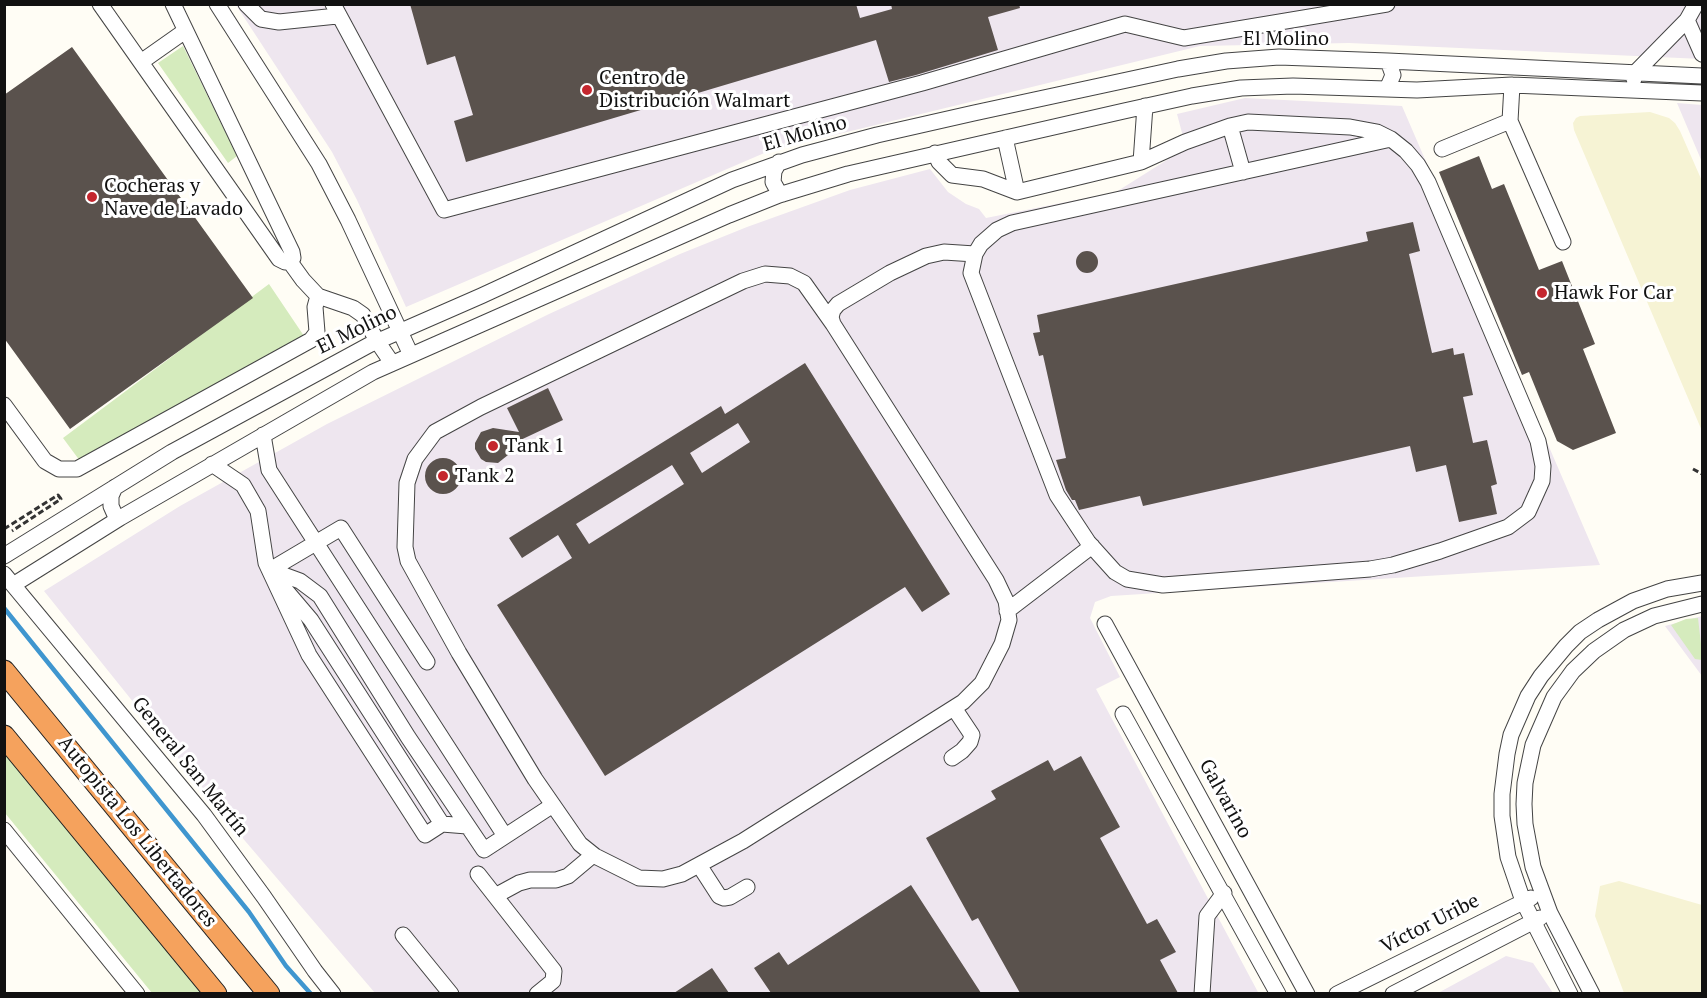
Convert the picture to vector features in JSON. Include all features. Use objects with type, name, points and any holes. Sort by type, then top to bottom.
[{"type":"highway","name":"Autopista Los Libertadores","points":[[4,671],[269,993]]},
{"type":"highway","name":"Autopista Los Libertadores","points":[[4,736],[216,993]]},
{"type":"street","points":[[100,4],[279,259],[290,262],[318,296],[353,308],[363,315],[377,342],[392,363]]},
{"type":"street","points":[[173,4],[292,252],[290,262]]},
{"type":"street","points":[[217,4],[319,164],[348,220],[411,355]]},
{"type":"street","points":[[246,4],[261,19],[279,22],[335,10],[444,210],[922,83],[1125,24],[1184,38],[1388,4]]},
{"type":"street","points":[[1634,90],[1635,73],[1687,20],[1696,4]]},
{"type":"street","points":[[1687,20],[1702,54]]},
{"type":"street","points":[[141,62],[158,41],[185,31]]},
{"type":"street","name":"El Molino","points":[[4,556],[115,487],[238,415],[377,342],[732,180],[779,162],[888,133],[1190,66],[1234,60],[1279,57],[1702,76]]},
{"type":"street","points":[[1387,89],[1393,75],[1388,61]]},
{"type":"street","points":[[1115,83],[1123,95],[1120,112]]},
{"type":"street","points":[[1512,85],[1510,121],[1563,242]]},
{"type":"street","points":[[9,579],[392,363],[729,214],[848,174],[1146,106],[1241,88],[1293,86],[1418,90],[1512,85],[1702,93]]},
{"type":"street","points":[[1141,162],[1146,106]]},
{"type":"street","points":[[1442,149],[1510,121]]},
{"type":"street","points":[[935,153],[939,162],[952,175],[983,179],[1017,192],[1141,162],[1185,142],[1248,122],[1350,127],[1377,132],[1391,140],[1406,151],[1428,182],[1538,441],[1543,466],[1542,482],[1528,512],[1508,527],[1393,565],[1359,570],[1163,585],[1126,579],[1115,572],[1092,546],[1058,495],[974,283],[971,273],[975,254],[987,236],[1012,223],[1391,140]]},
{"type":"street","points":[[1230,126],[1243,172]]},
{"type":"street","points":[[1005,138],[1017,192]]},
{"type":"street","points":[[779,162],[774,171],[773,182],[778,191],[783,194]]},
{"type":"street","points":[[833,324],[831,317],[838,304],[890,273],[926,256],[944,252],[975,254]]},
{"type":"street","points":[[765,274],[790,276],[804,283],[833,324],[996,580],[1006,601],[1008,620],[1002,644],[982,683],[954,708],[743,841],[699,865],[682,874],[663,879],[639,878],[593,855],[580,844],[535,779],[459,653],[408,561],[405,547],[407,483],[415,459],[435,432],[481,407],[743,281],[765,274]]},
{"type":"street","points":[[4,405],[45,461],[59,469],[77,469],[311,340],[317,332],[315,307],[318,296]]},
{"type":"street","points":[[264,435],[268,470],[505,836]]},
{"type":"street","points":[[212,464],[243,485],[258,511],[266,563],[270,570],[311,620],[442,824],[468,826]]},
{"type":"street","points":[[115,487],[111,496],[111,506],[115,515],[120,518]]},
{"type":"street","points":[[270,570],[341,528],[426,662]]},
{"type":"street","points":[[1007,611],[1092,546]]},
{"type":"street","points":[[270,570],[300,581],[320,596],[408,737],[484,850],[553,805]]},
{"type":"street","name":"General San Martín","points":[[9,579],[204,815],[333,993]]},
{"type":"street","points":[[1570,993],[1522,901],[1508,857],[1502,816],[1502,794],[1505,764],[1512,735],[1528,696],[1541,676],[1566,646],[1598,620],[1650,594],[1702,583]]},
{"type":"street","points":[[1592,993],[1550,913],[1529,849],[1525,824],[1524,783],[1536,737],[1554,697],[1583,661],[1624,630],[1654,616],[1702,604]]},
{"type":"street","name":"Galvarino","points":[[1105,624],[1307,993]]},
{"type":"street","points":[[952,758],[970,742],[972,735],[954,708]]},
{"type":"street","points":[[1123,714],[1278,993]]},
{"type":"street","points":[[1161,782],[1185,769]]},
{"type":"street","points":[[4,830],[137,993]]},
{"type":"street","points":[[495,896],[519,883],[530,880],[556,880],[568,876],[593,855]]},
{"type":"street","points":[[699,865],[719,896],[730,897],[747,887]]},
{"type":"street","points":[[478,874],[554,971],[553,981],[537,993]]},
{"type":"street","points":[[1202,993],[1207,916],[1224,893]]},
{"type":"street","name":"Víctor Uribe","points":[[1337,993],[1542,893]]},
{"type":"street","points":[[1393,993],[1550,913]]},
{"type":"street","points":[[403,934],[452,993]]},
{"type":"path","points":[[1693,469],[1702,474]]},
{"type":"path","points":[[4,529],[58,495],[61,500],[12,531]]},
{"type":"shaded area","points":[[1702,4],[1702,59],[1349,43],[1200,46],[769,151],[406,307],[357,200],[332,152],[236,5]]},
{"type":"shaded area","points":[[1245,98],[1402,106],[1600,565],[1111,596],[1095,602],[1090,618],[1120,677],[1096,689],[1259,994],[375,993],[240,835],[44,591],[180,506],[327,424],[549,314],[680,254],[850,190],[930,169],[948,192],[966,204],[979,209],[986,218],[1116,192],[1186,148],[1177,114]]},
{"type":"shaded area","points":[[1677,103],[1702,105],[1702,162]]},
{"type":"shaded area","points":[[1650,112],[1669,118],[1675,123],[1702,181],[1702,431],[1574,130],[1573,123],[1580,116]]},
{"type":"shaded area","points":[[1702,616],[1702,676],[1665,626]]},
{"type":"shaded area","points":[[1619,881],[1702,905],[1702,993],[1624,993],[1595,916],[1600,886]]},
{"type":"shaded area","points":[[1506,956],[1533,963],[1553,993],[1438,993]]},
{"type":"green space","points":[[183,46],[237,156],[228,163],[158,63]]},
{"type":"green space","points":[[269,284],[304,336],[80,461],[63,438]]},
{"type":"green space","points":[[1698,618],[1702,660],[1695,659],[1671,625],[1686,619]]},
{"type":"green space","points":[[4,752],[203,993],[152,993],[5,813]]},
{"type":"building","name":"Centro de Distribución Walmart","points":[[410,4],[856,4],[860,18],[892,9],[891,4],[1019,4],[1020,8],[988,17],[998,50],[916,75],[889,82],[876,40],[466,162],[454,121],[473,115],[455,56],[427,65]]},
{"type":"building","name":"Cocheras y Nave de Lavado","points":[[72,47],[253,298],[70,429],[4,338],[4,95]]},
{"type":"building","points":[[1479,156],[1492,189],[1504,184],[1539,270],[1562,261],[1595,344],[1583,349],[1616,433],[1573,450],[1557,441],[1529,372],[1522,375],[1439,172]]},
{"type":"building","points":[[1413,222],[1420,251],[1409,254],[1432,353],[1453,348],[1454,355],[1464,353],[1473,395],[1463,397],[1473,443],[1487,440],[1497,484],[1491,486],[1497,514],[1459,522],[1446,465],[1416,472],[1410,446],[1143,506],[1140,496],[1079,510],[1075,500],[1072,500],[1066,490],[1056,460],[1066,458],[1043,355],[1039,356],[1033,333],[1040,332],[1037,315],[1368,241],[1366,232]]},
{"type":"building","points":[[1087,251],[1095,254],[1098,262],[1095,270],[1087,273],[1079,270],[1076,262],[1079,254]]},
{"type":"building","points":[[805,363],[950,594],[922,612],[905,587],[605,776],[497,605],[572,558],[558,535],[522,558],[509,538],[721,406],[725,414]],"holes":[[[738,423],[750,442],[702,473],[690,453]],[[672,465],[684,484],[589,544],[576,524]]]},
{"type":"building","points":[[548,388],[563,420],[512,444],[508,455],[498,463],[481,459],[475,449],[475,443],[481,432],[493,428],[519,432],[507,408]]},
{"type":"building","name":"Tank 2","points":[[443,458],[456,463],[461,476],[456,489],[443,494],[430,489],[425,476],[430,463]]},
{"type":"building","points":[[1081,756],[1120,827],[1100,838],[1147,924],[1157,919],[1176,952],[1160,960],[1178,993],[1020,993],[978,918],[972,921],[926,838],[996,799],[991,791],[1048,760],[1054,771]]},
{"type":"building","points":[[911,885],[981,993],[771,993],[754,968],[779,952],[788,965]]},
{"type":"building","points":[[712,968],[729,993],[674,993]]},
{"type":"waterway","points":[[4,608],[249,912],[286,966],[311,994]]},
{"type":"place","name":"Centro de Distribución Walmart","points":[[587,90]]},
{"type":"place","name":"Cocheras y Nave de Lavado","points":[[92,197]]},
{"type":"place","name":"Hawk For Car","points":[[1542,293]]},
{"type":"place","name":"Tank 1","points":[[493,446]]},
{"type":"place","name":"Tank 2","points":[[443,476]]}]
